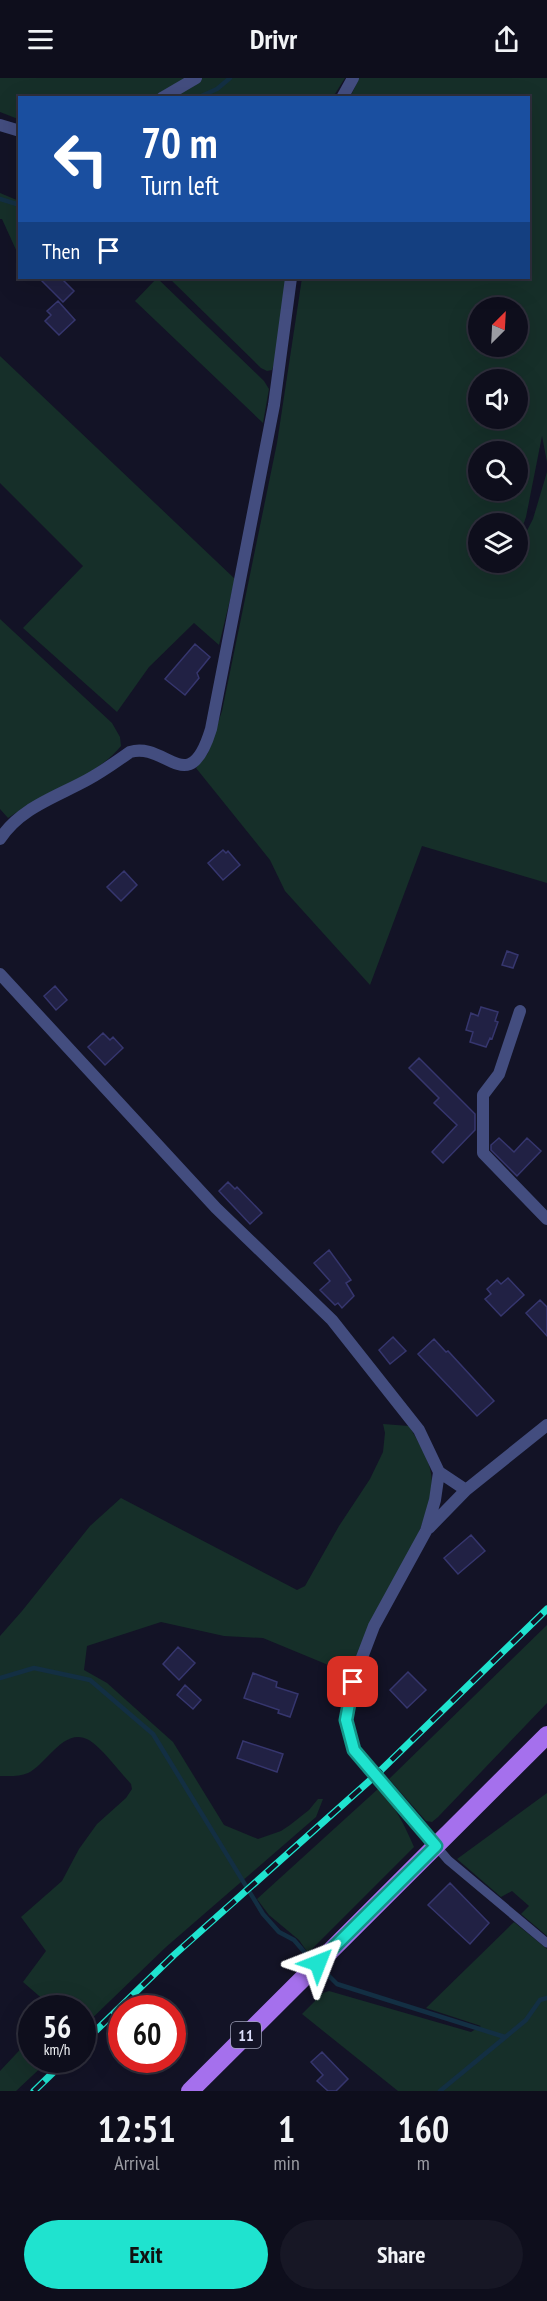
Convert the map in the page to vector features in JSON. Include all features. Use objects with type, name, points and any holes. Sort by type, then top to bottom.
[{"type":"main road","name":"11","points":[[190,2091],[547,1735]]},
{"type":"street","points":[[165,96],[196,78]]},
{"type":"street","points":[[343,96],[353,78]]},
{"type":"street","points":[[0,125],[18,130]]},
{"type":"street","points":[[0,839],[24,813],[88,780],[130,752],[138,750],[149,752],[176,764],[185,765],[194,762],[205,748],[211,729],[274,405],[291,279]]},
{"type":"street","points":[[0,974],[216,1208],[332,1320],[419,1430],[439,1472],[466,1490]]},
{"type":"street","points":[[520,1011],[499,1074],[483,1095],[483,1153],[547,1219]]},
{"type":"street","points":[[426,1531],[466,1490],[547,1425]]},
{"type":"street","points":[[531,1438],[547,1432]]},
{"type":"street","points":[[436,1846],[354,1750],[346,1720],[353,1682],[374,1626],[426,1531],[435,1500],[439,1472]]},
{"type":"lane","points":[[436,1846],[448,1860],[547,1943]]},
{"type":"green space","points":[[0,78],[345,78],[334,96],[18,96],[18,119],[0,112]]},
{"type":"green space","points":[[352,78],[547,78],[547,462],[542,436],[527,513],[468,513],[468,573],[528,573],[528,529],[547,472],[547,883],[422,846],[370,985],[285,891],[270,860],[196,768],[208,753],[222,711],[277,443],[302,279],[530,279],[530,96],[350,96],[358,81]]},
{"type":"green space","points":[[0,193],[18,201],[18,252],[2,219],[0,219]]},
{"type":"green space","points":[[158,279],[264,381],[269,389],[263,423],[135,301]]},
{"type":"green space","points":[[170,279],[286,279],[275,361],[272,370],[267,371],[261,368]]},
{"type":"green space","points":[[0,356],[235,579],[219,645],[194,623],[149,667],[117,712],[23,628],[83,566],[0,483]]},
{"type":"green space","points":[[0,619],[112,723],[120,737],[121,746],[83,777],[8,818],[0,809]]},
{"type":"green space","points":[[383,1424],[409,1426],[425,1454],[432,1477],[432,1488],[419,1532],[350,1674],[263,1638],[224,1636],[161,1622],[87,1646],[84,1670],[107,1683],[173,1742],[224,1825],[258,1839],[281,1831],[309,1810],[318,1799],[323,1799],[316,1817],[166,1947],[116,1995],[108,1995],[108,2003],[96,2014],[96,1995],[38,1995],[23,1982],[46,1951],[21,1917],[62,1881],[79,1849],[97,1824],[126,1798],[132,1789],[131,1784],[99,1748],[89,1740],[80,1737],[64,1742],[28,1773],[18,1776],[0,1776],[0,1636],[90,1526],[121,1498],[297,1590],[305,1586],[339,1526],[370,1479],[383,1452],[385,1433]]},
{"type":"green space","points":[[547,1625],[547,1703],[438,1817],[432,1822],[426,1821],[389,1779]]},
{"type":"green space","points":[[379,1788],[399,1816],[414,1847],[308,1953],[299,1940],[269,1915],[257,1899]]},
{"type":"green space","points":[[547,1793],[547,1936],[521,1914],[529,1906],[512,1891],[501,1897],[457,1859]]},
{"type":"green space","points":[[514,1922],[547,1949],[547,2091],[398,2091],[302,2014],[323,1993],[329,1991],[471,2032],[481,2026],[426,2008]]},
{"type":"green space","points":[[18,2052],[18,2073],[35,2073],[16,2091],[0,2091],[0,2071]]},
{"type":"building","points":[[40,279],[62,279],[74,291],[63,302]]},
{"type":"building","points":[[58,301],[75,320],[59,335],[45,321],[51,315],[47,311]]},
{"type":"building","points":[[195,644],[210,657],[197,673],[199,678],[185,695],[165,679]]},
{"type":"building","points":[[223,850],[226,853],[228,851],[240,865],[223,880],[208,863]]},
{"type":"building","points":[[124,871],[137,885],[121,901],[107,887]]},
{"type":"building","points":[[507,951],[518,955],[513,968],[502,965]]},
{"type":"building","points":[[55,986],[67,1000],[56,1010],[44,996]]},
{"type":"building","points":[[481,1007],[498,1012],[495,1021],[498,1022],[492,1039],[490,1038],[486,1047],[470,1042],[473,1032],[466,1030],[471,1013],[478,1016]]},
{"type":"building","points":[[103,1033],[110,1040],[113,1037],[123,1048],[105,1065],[88,1047]]},
{"type":"building","points":[[419,1058],[475,1114],[475,1130],[443,1163],[432,1152],[457,1125],[434,1103],[439,1098],[409,1068]]},
{"type":"building","points":[[499,1138],[514,1152],[527,1138],[541,1151],[517,1176],[491,1150],[491,1145]]},
{"type":"building","points":[[228,1182],[235,1189],[237,1187],[262,1213],[250,1224],[219,1191]]},
{"type":"building","points":[[329,1250],[351,1280],[346,1283],[354,1296],[342,1308],[338,1303],[335,1305],[320,1290],[330,1281],[314,1263]]},
{"type":"building","points":[[508,1278],[524,1295],[501,1316],[485,1299],[491,1294],[487,1289],[497,1280],[501,1284]]},
{"type":"building","points":[[540,1300],[547,1307],[547,1336],[526,1313]]},
{"type":"building","points":[[393,1337],[406,1351],[390,1364],[379,1350]]},
{"type":"building","points":[[434,1339],[494,1401],[477,1416],[418,1354]]},
{"type":"building","points":[[471,1535],[485,1551],[458,1574],[444,1558]]},
{"type":"building","points":[[178,1647],[195,1663],[179,1680],[163,1664]]},
{"type":"building","points":[[408,1672],[426,1690],[407,1708],[390,1690]]},
{"type":"building","points":[[253,1673],[277,1682],[276,1687],[298,1694],[290,1717],[278,1713],[279,1710],[244,1698]]},
{"type":"building","points":[[185,1685],[201,1700],[193,1709],[177,1695]]},
{"type":"building","points":[[243,1741],[283,1754],[277,1772],[237,1758]]},
{"type":"building","points":[[450,1883],[489,1923],[470,1944],[428,1905]]},
{"type":"building","points":[[322,2052],[348,2079],[336,2091],[328,2091],[317,2081],[323,2075],[311,2062]]},
{"type":"waterway","points":[[201,96],[217,89],[230,78]]},
{"type":"waterway","points":[[0,199],[18,204]]},
{"type":"waterway","points":[[0,1678],[34,1668],[90,1680],[153,1734],[263,1914],[279,1932],[294,1940],[313,1962]]},
{"type":"waterway","points":[[320,1967],[337,1984],[505,2037]]},
{"type":"waterway","points":[[440,2091],[526,2020],[540,2000],[547,1998]]},
{"type":"railway","points":[[96,2030],[174,1955],[376,1775],[547,1609]]},
{"type":"railway","points":[[34,2091],[53,2073]]},
{"type":"route","points":[[318,1963],[436,1846],[354,1750],[346,1720],[353,1682]]}]
